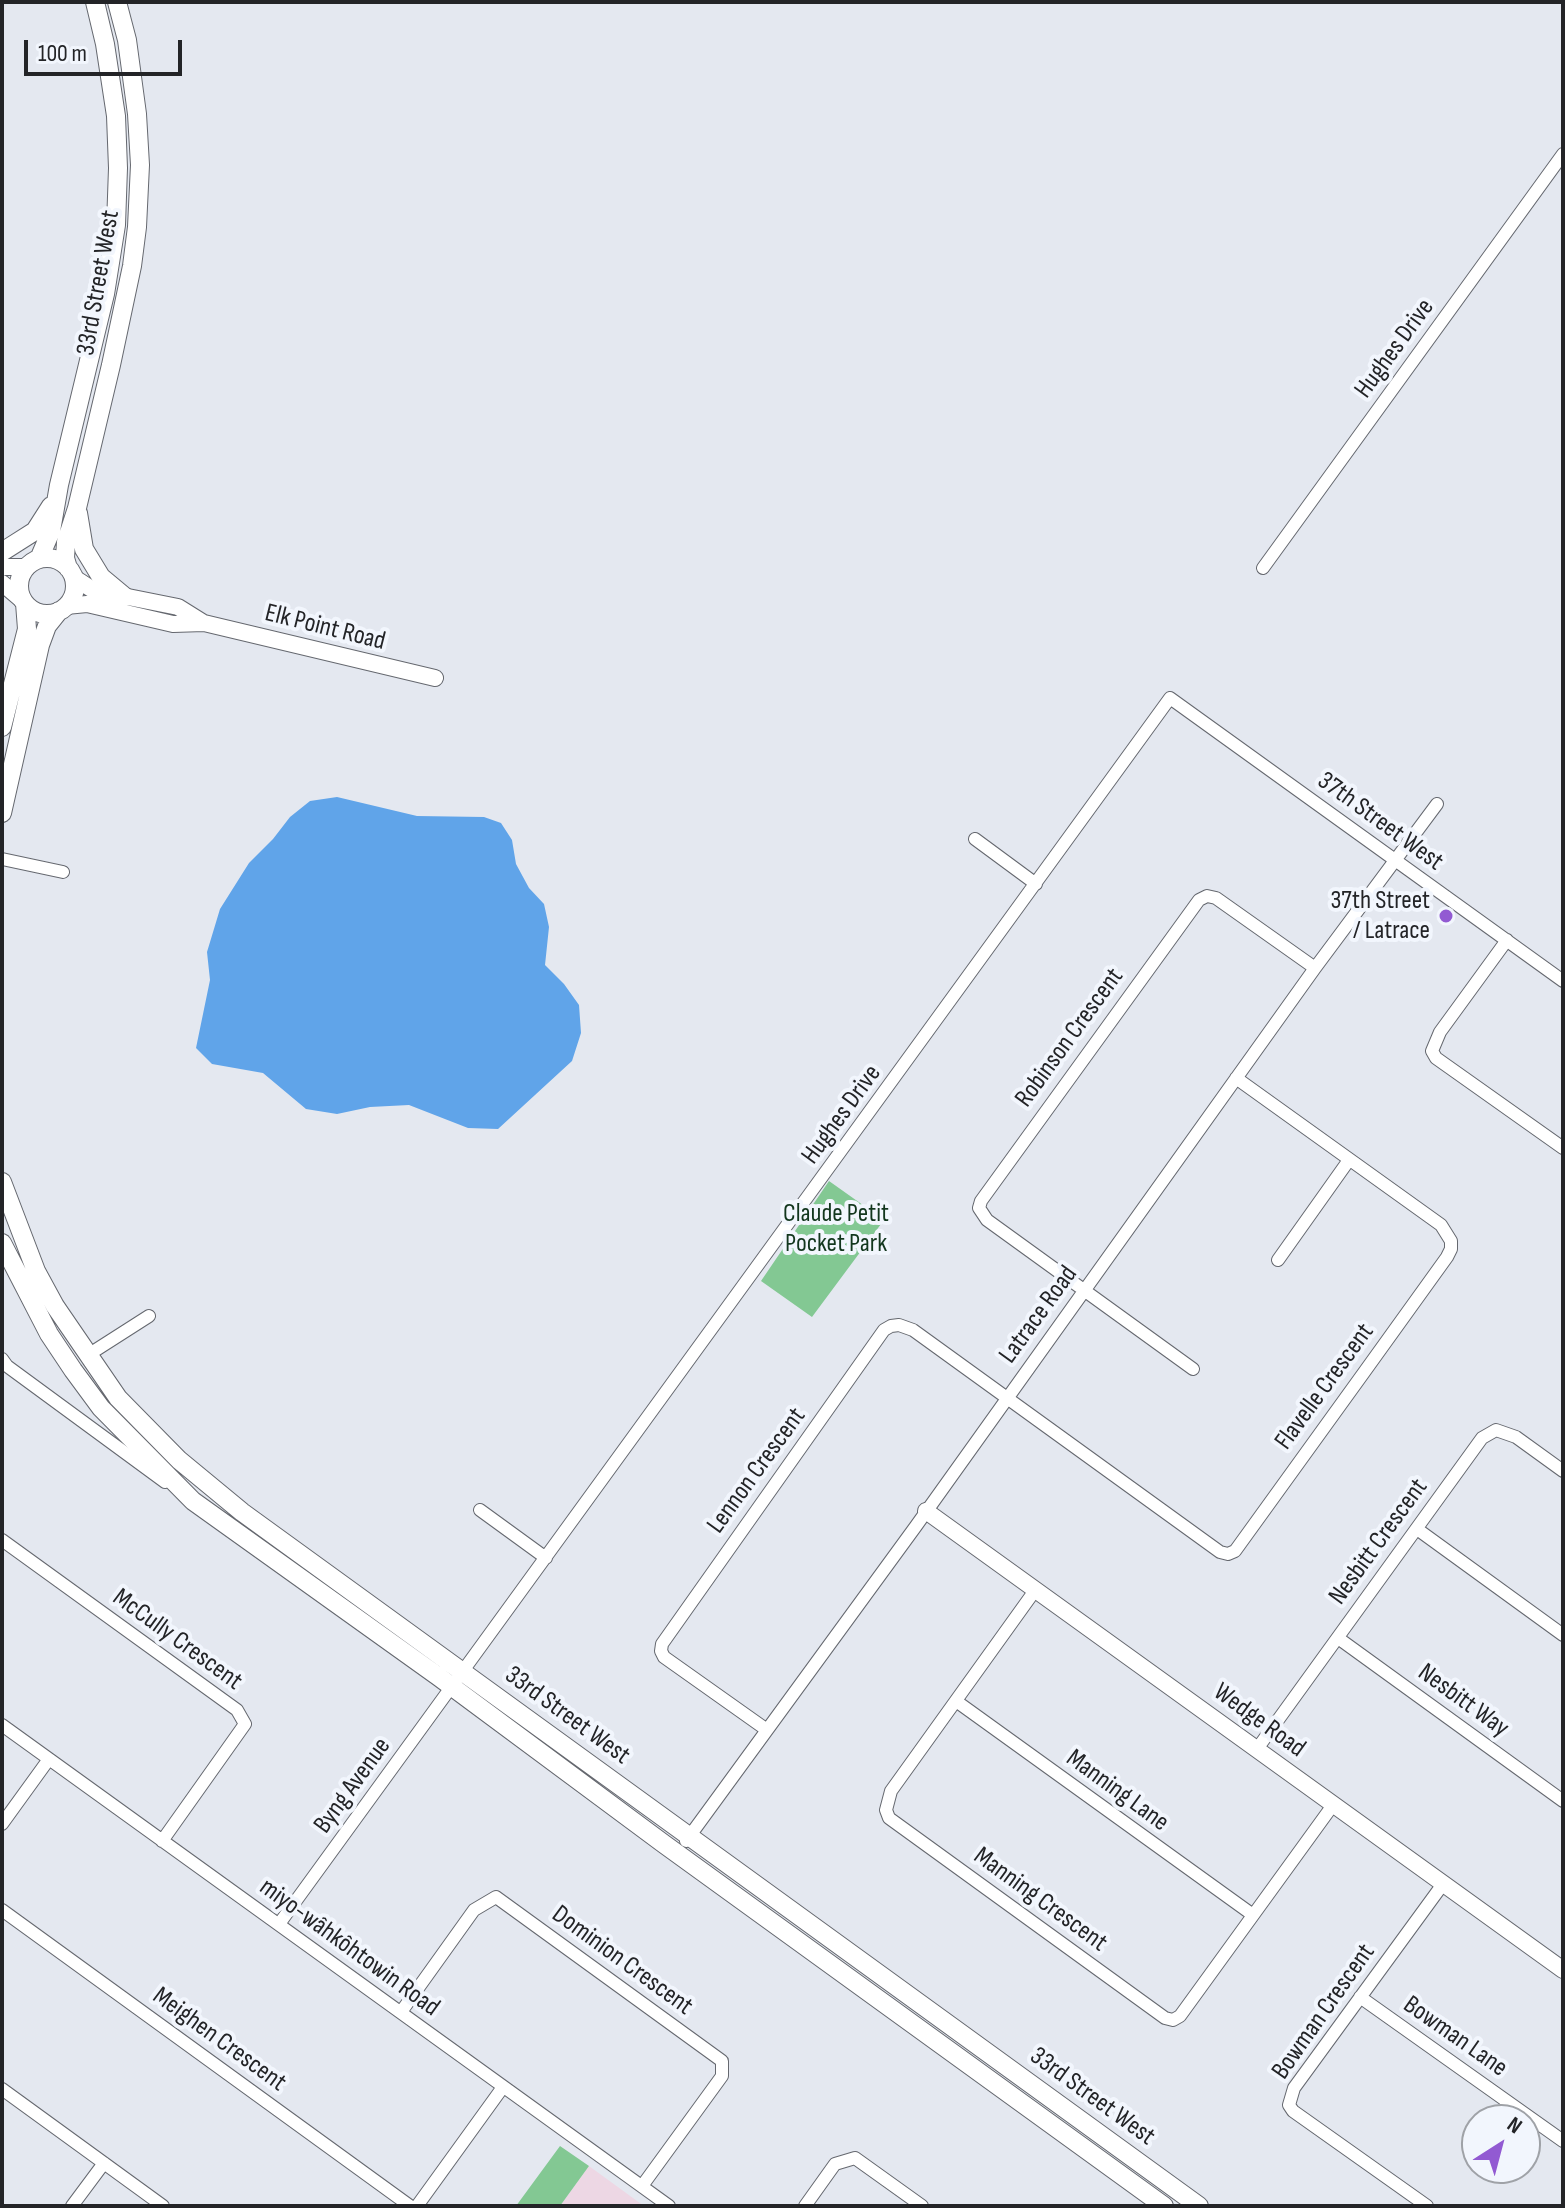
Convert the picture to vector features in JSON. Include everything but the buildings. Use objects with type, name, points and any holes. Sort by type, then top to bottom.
[{"type":"main road","name":"33rd Street West","points":[[2,727],[27,629],[19,587],[22,572],[33,563],[49,539],[105,294],[116,225],[116,116],[95,2]]},
{"type":"main road","name":"33rd Street West","points":[[2,813],[40,645],[47,626],[74,593],[65,558],[66,542],[77,508],[127,296],[137,227],[140,165],[137,114],[127,40],[117,2]]},
{"type":"main road","points":[[2,552],[30,536],[40,526],[59,485]]},
{"type":"main road","points":[[77,508],[84,549],[101,577],[125,597]]},
{"type":"main road","points":[[33,563],[55,559],[71,573]]},
{"type":"main road","points":[[24,602],[37,612],[62,609]]},
{"type":"main road","name":"33rd Street West","points":[[2,1182],[36,1271],[88,1355],[118,1398],[144,1427],[210,1487],[677,1853],[1164,2206]]},
{"type":"main road","name":"33rd Street West","points":[[2,1243],[42,1323],[101,1408],[193,1501],[689,1837],[1199,2206]]},
{"type":"street","name":"Hughes Drive","points":[[1263,568],[1563,154]]},
{"type":"street","points":[[2,567],[33,563]]},
{"type":"street","name":"Elk Point Road","points":[[71,573],[93,590],[178,607],[204,623]]},
{"type":"street","points":[[2,583],[24,602]]},
{"type":"street","name":"Elk Point Road","points":[[62,609],[87,604],[173,624],[204,623],[435,678]]},
{"type":"street","name":"Hughes Drive","points":[[458,1680],[1170,698]]},
{"type":"street","name":"37th Street West","points":[[1170,698],[1563,981]]},
{"type":"street","name":"Latrace Road","points":[[677,1853],[1315,968],[1437,804]]},
{"type":"street","points":[[975,839],[1036,884]]},
{"type":"street","points":[[2,859],[63,872]]},
{"type":"street","name":"Robinson Crescent","points":[[1193,1369],[987,1220],[979,1208],[983,1196],[1199,900],[1207,896],[1216,898],[1315,968]]},
{"type":"street","points":[[1507,940],[1440,1032],[1432,1051],[1436,1058],[1563,1148]]},
{"type":"street","name":"Flavelle Crescent","points":[[1006,1397],[1220,1552],[1228,1554],[1235,1551],[1451,1249],[1451,1241],[1441,1225],[1236,1078]]},
{"type":"street","points":[[1278,1260],[1349,1160]]},
{"type":"street","points":[[88,1355],[149,1316]]},
{"type":"street","name":"Lennon Crescent","points":[[767,1730],[664,1657],[662,1644],[884,1330],[899,1325],[913,1330],[1006,1397]]},
{"type":"street","name":"33rd Street West","points":[[2,1359],[7,1366],[82,1422],[193,1501]]},
{"type":"street","name":"Nesbitt Crescent","points":[[1257,1749],[1472,1451],[1489,1433],[1496,1430],[1516,1437],[1563,1471]]},
{"type":"street","points":[[480,1510],[546,1558]]},
{"type":"street","name":"Wedge Road","points":[[926,1511],[1563,1970]]},
{"type":"street","points":[[1417,1529],[1563,1635]]},
{"type":"street","name":"McCully Crescent","points":[[2,1540],[237,1710],[245,1724],[162,1841]]},
{"type":"street","name":"Manning Crescent","points":[[1036,1589],[891,1791],[886,1810],[889,1818],[1165,2018],[1173,2020],[1180,2016],[1333,1805]]},
{"type":"street","name":"Nesbitt Way","points":[[1338,1638],[1563,1801]]},
{"type":"street","name":"Byng Avenue","points":[[279,1924],[458,1680]]},
{"type":"street","name":"Manning Lane","points":[[956,1701],[1253,1915]]},
{"type":"street","name":"miyo-wâhkôhtowin Road","points":[[2,1725],[669,2206]]},
{"type":"street","points":[[2,1824],[49,1759]]},
{"type":"street","name":"Bowman Crescent","points":[[1427,2206],[1293,2111],[1289,2105],[1294,2088],[1443,1884]]},
{"type":"street","name":"Dominion Crescent","points":[[401,2012],[474,1910],[496,1897],[722,2061],[722,2076],[642,2186]]},
{"type":"street","name":"Meighen Crescent","points":[[2,1910],[410,2206]]},
{"type":"street","name":"Bowman Lane","points":[[1360,1997],[1563,2141]]},
{"type":"street","points":[[417,2206],[503,2087]]},
{"type":"street","points":[[2,2089],[163,2206]]},
{"type":"street","points":[[805,2206],[835,2164],[855,2158],[922,2206]]},
{"type":"street","points":[[72,2206],[104,2163]]},
{"type":"street","points":[[1164,2206],[1176,2190]]},
{"type":"shaded area","points":[[589,2166],[644,2206],[560,2206]]},
{"type":"green space","name":"Claude Petit Pocket Park","points":[[829,1181],[884,1220],[812,1317],[761,1281]]},
{"type":"green space","points":[[560,2146],[589,2166],[560,2206],[516,2206]]},
{"type":"water","points":[[337,797],[417,816],[484,817],[501,823],[512,840],[516,864],[529,888],[544,904],[549,927],[545,965],[579,1005],[581,1033],[572,1061],[498,1129],[468,1128],[409,1105],[370,1107],[337,1114],[306,1109],[263,1073],[212,1064],[196,1048],[210,980],[207,952],[220,909],[249,863],[290,817],[310,801]]},
{"type":"place","name":"37th Street / Latrace","points":[[1446,916]]}]
